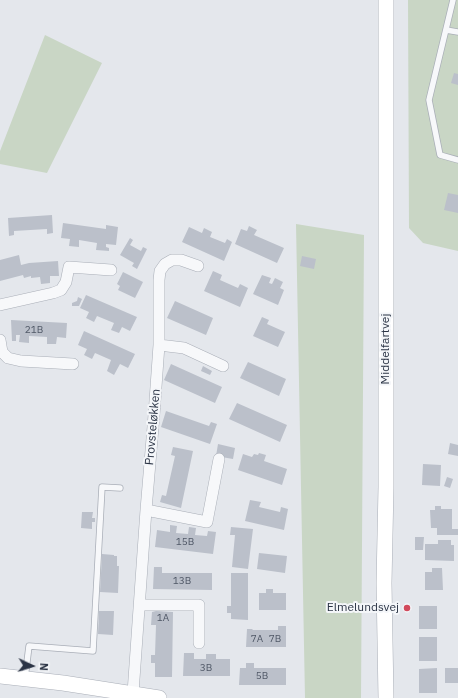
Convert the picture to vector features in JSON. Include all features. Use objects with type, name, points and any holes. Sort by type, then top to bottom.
[{"type":"main road","name":"Middelfartvej","points":[[386,0],[386,487],[384,583],[386,698]]},
{"type":"main road","points":[[0,676],[133,693],[160,698]]},
{"type":"street","name":"Provsteløkken","points":[[133,693],[159,345],[160,271],[165,264],[172,260],[181,260],[198,266]]},
{"type":"street","points":[[0,305],[53,294],[61,290],[66,282],[69,267],[111,270]]},
{"type":"street","points":[[0,340],[2,352],[8,358],[21,361],[73,364]]},
{"type":"street","points":[[159,345],[184,348],[223,366]]},
{"type":"street","points":[[146,510],[207,522],[219,459]]},
{"type":"street","points":[[140,605],[199,605],[199,643]]},
{"type":"lane","points":[[453,0],[429,100],[440,156],[458,160]]},
{"type":"lane","points":[[446,30],[458,32]]},
{"type":"lane","points":[[25,679],[29,646],[93,651],[102,487],[120,488]]},
{"type":"green space","points":[[408,0],[458,0],[458,251],[423,243],[409,228]]},
{"type":"green space","points":[[45,35],[102,63],[47,173],[0,164],[0,151]]},
{"type":"green space","points":[[296,224],[364,235],[361,698],[305,698]]},
{"type":"building","points":[[454,73],[458,74],[458,85],[451,83]]},
{"type":"building","points":[[448,193],[458,195],[458,213],[444,210]]},
{"type":"building","points":[[52,215],[53,233],[47,234],[47,229],[14,231],[14,235],[9,236],[8,218]]},
{"type":"building","points":[[63,223],[106,229],[106,225],[118,227],[116,245],[106,244],[109,251],[96,250],[97,243],[79,240],[79,247],[69,246],[70,239],[61,238]]},
{"type":"building","points":[[249,226],[257,230],[254,235],[284,248],[277,263],[235,244],[241,229],[247,231]]},
{"type":"building","points":[[189,227],[202,233],[204,228],[212,232],[210,237],[225,243],[227,239],[232,242],[224,261],[182,242]]},
{"type":"building","points":[[130,238],[133,240],[130,245],[141,251],[143,247],[147,249],[137,269],[132,266],[134,263],[120,255]]},
{"type":"building","points":[[19,255],[21,265],[58,261],[59,276],[50,276],[50,283],[41,284],[40,277],[31,278],[31,276],[24,278],[23,275],[0,281],[0,260]]},
{"type":"building","points":[[302,256],[316,259],[314,269],[300,266]]},
{"type":"building","points":[[213,271],[222,275],[220,280],[238,288],[240,284],[248,288],[240,307],[204,291]]},
{"type":"building","points":[[123,272],[143,282],[135,298],[118,290],[120,286],[117,284]]},
{"type":"building","points":[[262,275],[271,278],[269,283],[272,284],[275,278],[283,282],[280,288],[284,290],[278,305],[253,294]]},
{"type":"building","points":[[86,295],[137,317],[130,331],[122,327],[119,333],[111,330],[114,323],[97,316],[94,322],[86,318],[89,312],[80,308]]},
{"type":"building","points":[[78,297],[82,299],[79,306],[72,306],[72,303],[77,301]]},
{"type":"building","points":[[175,301],[213,318],[206,335],[167,318]]},
{"type":"building","points":[[262,317],[269,320],[267,324],[285,332],[278,347],[253,336]]},
{"type":"building","points":[[11,320],[67,323],[66,338],[57,337],[56,344],[47,344],[47,337],[29,336],[29,343],[19,342],[20,335],[16,335],[16,341],[12,341]]},
{"type":"building","points":[[84,331],[135,354],[128,368],[120,364],[114,375],[107,371],[111,360],[95,353],[92,359],[84,355],[87,349],[78,345]]},
{"type":"building","points":[[248,362],[286,379],[279,396],[240,378]]},
{"type":"building","points":[[171,364],[222,387],[215,403],[164,380]]},
{"type":"building","points":[[203,366],[212,371],[210,375],[201,371]]},
{"type":"building","points":[[237,403],[287,425],[280,442],[229,419]]},
{"type":"building","points":[[166,411],[209,426],[211,422],[217,424],[210,444],[161,427]]},
{"type":"building","points":[[450,443],[458,445],[458,456],[448,454]]},
{"type":"building","points":[[218,444],[235,448],[233,459],[216,456]]},
{"type":"building","points":[[173,447],[193,451],[181,508],[160,502],[162,495],[166,496],[175,456],[171,455]]},
{"type":"building","points":[[259,453],[266,455],[264,461],[287,469],[282,485],[238,470],[243,454],[252,457],[254,454],[258,455]]},
{"type":"building","points":[[423,464],[441,465],[440,486],[422,485]]},
{"type":"building","points":[[447,477],[453,479],[450,488],[444,486]]},
{"type":"building","points":[[250,500],[261,502],[259,507],[280,512],[281,507],[288,509],[284,530],[245,521]]},
{"type":"building","points":[[435,506],[441,506],[441,509],[452,509],[452,529],[458,529],[458,535],[437,535],[437,528],[431,528],[430,510],[435,510]]},
{"type":"building","points":[[82,512],[93,512],[92,518],[95,518],[95,522],[92,522],[92,529],[81,528]]},
{"type":"building","points":[[170,525],[177,526],[176,533],[188,534],[189,527],[196,528],[195,535],[207,536],[208,531],[216,532],[213,554],[155,547],[157,530],[170,532]]},
{"type":"building","points":[[231,527],[253,529],[248,569],[232,567],[235,535],[230,535]]},
{"type":"building","points":[[415,537],[424,537],[423,550],[415,550]]},
{"type":"building","points":[[438,540],[451,540],[451,545],[454,545],[454,561],[425,560],[425,544],[438,544]]},
{"type":"building","points":[[259,553],[287,556],[285,573],[257,569]]},
{"type":"building","points":[[102,554],[117,556],[117,566],[119,566],[118,593],[100,592]]},
{"type":"building","points":[[154,567],[162,567],[162,573],[212,573],[212,590],[153,589]]},
{"type":"building","points":[[432,568],[442,568],[443,590],[425,590],[425,572],[432,572]]},
{"type":"building","points":[[231,573],[248,573],[248,620],[231,619],[231,613],[227,613],[227,606],[231,606]]},
{"type":"building","points":[[266,589],[273,589],[273,593],[286,593],[286,610],[259,610],[259,593],[266,593]]},
{"type":"building","points":[[419,606],[437,606],[437,629],[419,629]]},
{"type":"building","points":[[99,611],[114,611],[113,635],[98,634]]},
{"type":"building","points":[[152,612],[173,612],[172,677],[155,677],[155,663],[151,663],[151,655],[155,655],[156,625],[151,625]]},
{"type":"building","points":[[278,626],[286,626],[286,647],[246,647],[247,629],[278,630]]},
{"type":"building","points":[[419,637],[437,637],[437,661],[419,661]]},
{"type":"building","points":[[184,653],[194,653],[194,659],[206,659],[206,654],[216,654],[216,659],[230,659],[230,676],[183,676]]},
{"type":"building","points":[[246,663],[254,663],[254,668],[286,668],[286,685],[239,685],[240,668],[246,668]]},
{"type":"building","points":[[437,668],[437,693],[419,693],[419,669]]},
{"type":"building","points":[[445,668],[458,668],[458,683],[445,683]]},
{"type":"place","name":"Elmelundsvej","points":[[407,608]]}]
